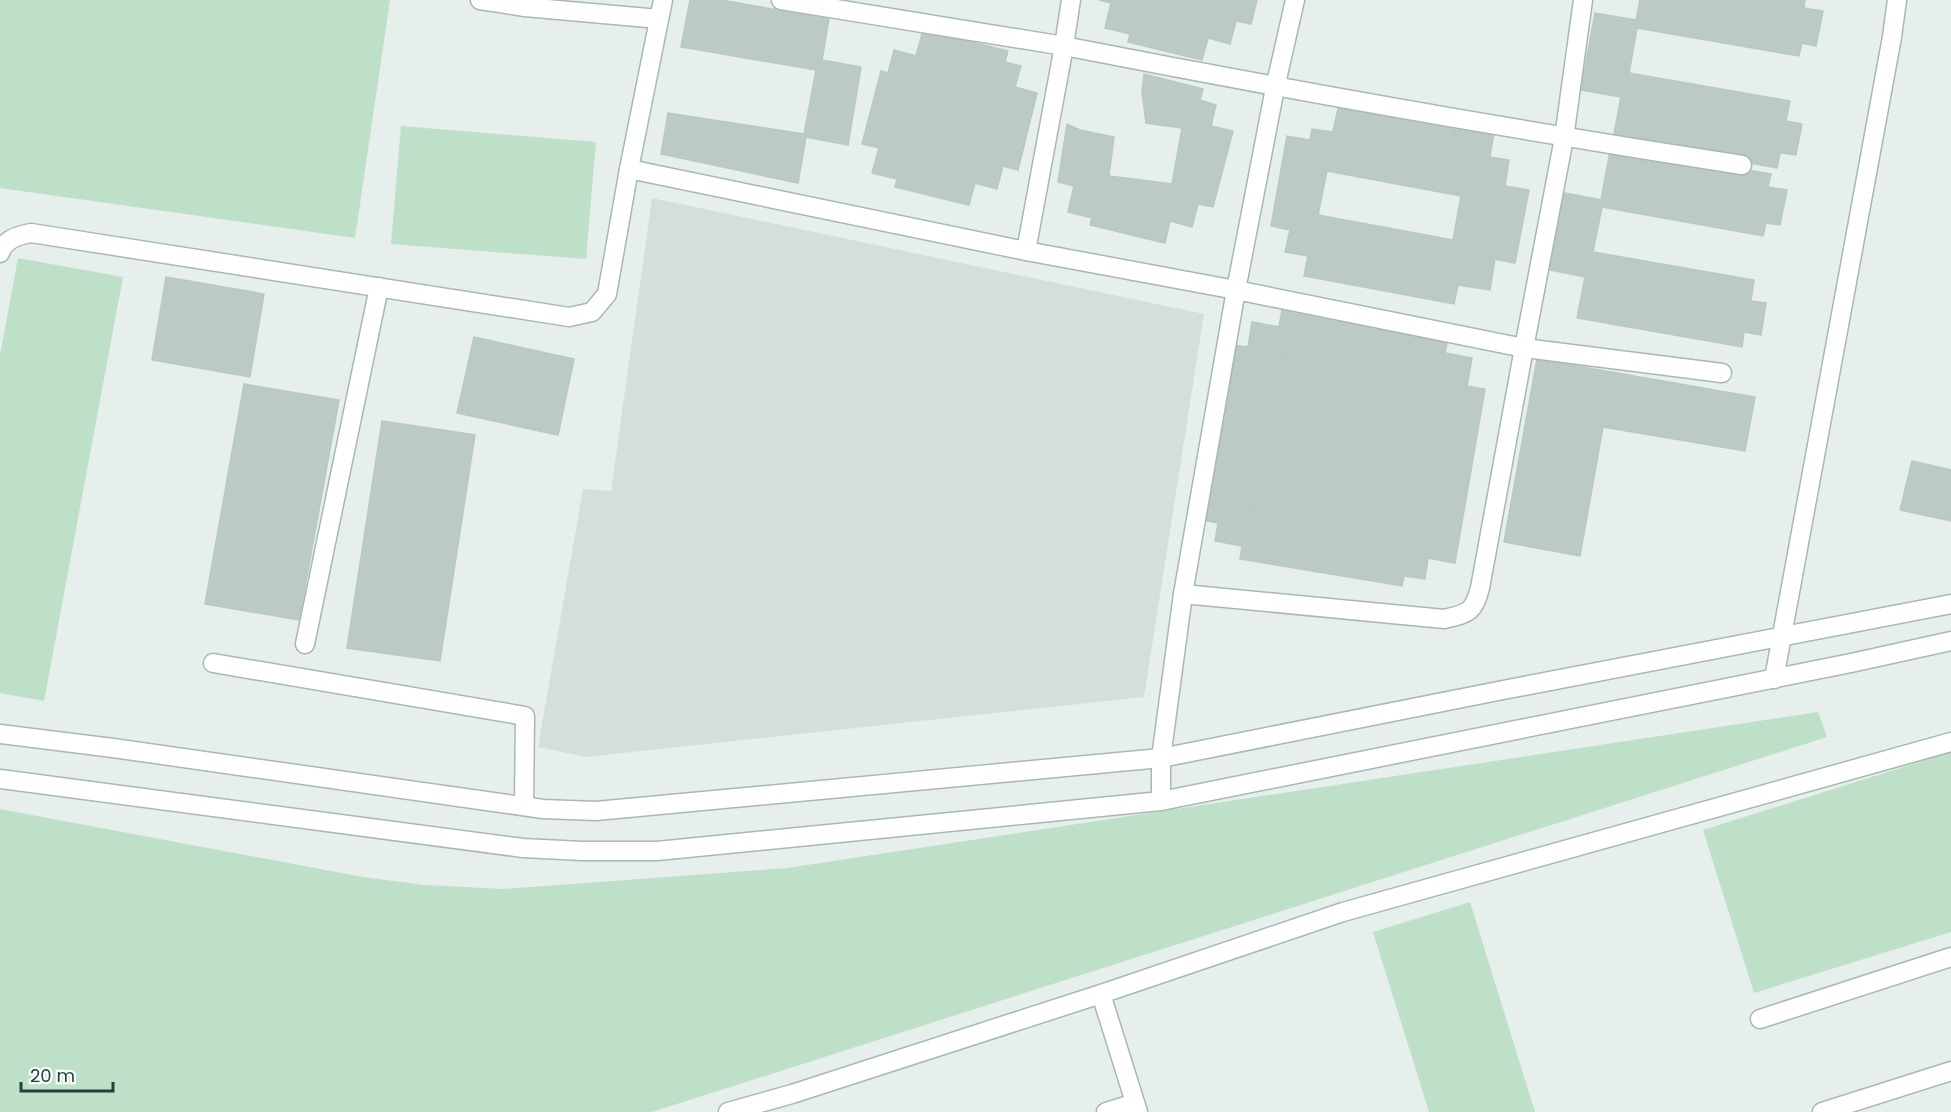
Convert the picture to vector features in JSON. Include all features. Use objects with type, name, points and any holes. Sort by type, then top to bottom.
[{"type":"street","points":[[480,0],[525,7],[659,19]]},
{"type":"street","points":[[0,253],[2,247],[16,235],[32,233],[569,317],[592,312],[608,294],[629,170],[663,0]]},
{"type":"street","points":[[781,0],[1064,46],[1275,88],[1564,138],[1742,165]]},
{"type":"street","points":[[1026,251],[1071,0]]},
{"type":"street","points":[[1161,801],[1161,758],[1183,594],[1236,291],[1275,88],[1295,0]]},
{"type":"street","points":[[1183,594],[1444,619],[1465,614],[1475,604],[1480,588],[1564,138],[1583,0]]},
{"type":"street","points":[[1774,679],[1897,0]]},
{"type":"street","points":[[629,170],[1026,251],[1524,348],[1722,373]]},
{"type":"street","points":[[305,644],[379,287]]},
{"type":"street","points":[[0,734],[543,809],[596,812],[1161,758],[1951,604]]},
{"type":"street","points":[[0,779],[523,848],[657,851],[1161,801],[1774,679],[1951,640]]},
{"type":"street","points":[[213,663],[525,716],[525,806]]},
{"type":"street","points":[[728,1112],[1101,994],[1343,912],[1951,742]]},
{"type":"street","points":[[1760,1019],[1951,957]]},
{"type":"street","points":[[1101,994],[1137,1107],[1106,1112]]},
{"type":"street","points":[[1822,1112],[1951,1071]]},
{"type":"shaded area","points":[[652,198],[1204,314],[1144,697],[586,757],[538,747],[583,489],[611,491]]},
{"type":"green space","points":[[0,0],[390,0],[355,238],[0,188]]},
{"type":"green space","points":[[401,126],[596,142],[586,259],[391,244]]},
{"type":"green space","points":[[18,258],[123,277],[44,701],[0,693],[0,355]]},
{"type":"green space","points":[[1818,712],[1827,737],[652,1112],[0,1112],[0,809],[363,877],[424,885],[504,889],[787,868]]},
{"type":"green space","points":[[1951,752],[1951,932],[1754,993],[1703,830]]},
{"type":"green space","points":[[1470,902],[1535,1112],[1429,1112],[1373,932]]},
{"type":"building","points":[[690,0],[721,0],[829,19],[822,60],[861,67],[848,145],[806,137],[798,183],[661,154],[668,113],[804,134],[816,70],[681,47]]},
{"type":"building","points":[[1099,0],[1257,0],[1251,24],[1236,21],[1230,44],[1208,38],[1202,60],[1128,42],[1130,34],[1105,28],[1111,3]]},
{"type":"building","points":[[1640,0],[1805,0],[1804,8],[1823,11],[1816,46],[1802,43],[1799,56],[1637,28],[1629,73],[1790,101],[1786,121],[1802,124],[1796,155],[1780,153],[1777,168],[1613,139],[1621,97],[1581,90],[1595,13],[1636,20]]},
{"type":"building","points":[[923,30],[1008,51],[1005,62],[1021,66],[1015,87],[1037,93],[1018,170],[1003,166],[997,189],[975,183],[969,205],[895,187],[897,179],[872,173],[879,148],[862,144],[881,71],[888,73],[894,50],[916,56]]},
{"type":"building","points":[[1144,74],[1203,89],[1200,100],[1216,105],[1211,126],[1233,131],[1213,207],[1198,204],[1192,227],[1170,221],[1165,243],[1090,225],[1092,218],[1068,212],[1074,186],[1058,182],[1067,124],[1080,130],[1114,137],[1109,176],[1172,184],[1182,128],[1146,123],[1142,91]]},
{"type":"building","points":[[1339,104],[1494,132],[1490,157],[1509,160],[1505,186],[1529,190],[1515,263],[1495,259],[1490,290],[1458,285],[1454,304],[1304,276],[1308,256],[1285,252],[1290,230],[1271,226],[1287,136],[1310,140],[1312,129],[1333,132]],"holes":[[[1327,171],[1461,196],[1453,240],[1318,215]]]},
{"type":"building","points":[[1611,146],[1771,174],[1768,187],[1787,190],[1780,225],[1766,223],[1763,236],[1602,207],[1593,252],[1754,280],[1751,301],[1766,303],[1761,335],[1744,332],[1742,347],[1577,318],[1585,277],[1545,269],[1559,192],[1601,200]]},
{"type":"building","points":[[166,277],[264,294],[250,377],[152,360]]},
{"type":"building","points":[[1282,310],[1448,337],[1445,353],[1472,358],[1467,386],[1485,389],[1455,563],[1428,558],[1425,579],[1404,576],[1402,586],[1240,559],[1242,546],[1215,541],[1218,523],[1203,520],[1233,345],[1248,347],[1252,322],[1279,327]]},
{"type":"building","points":[[474,337],[574,359],[558,435],[457,413]]},
{"type":"building","points":[[1285,353],[1435,386],[1400,542],[1250,510]]},
{"type":"building","points":[[1537,359],[1755,397],[1745,451],[1603,427],[1580,556],[1504,542]]},
{"type":"building","points":[[244,384],[339,400],[299,620],[205,604]]},
{"type":"building","points":[[382,421],[475,435],[440,661],[347,648]]},
{"type":"building","points":[[1912,461],[1951,470],[1951,521],[1900,510]]}]
